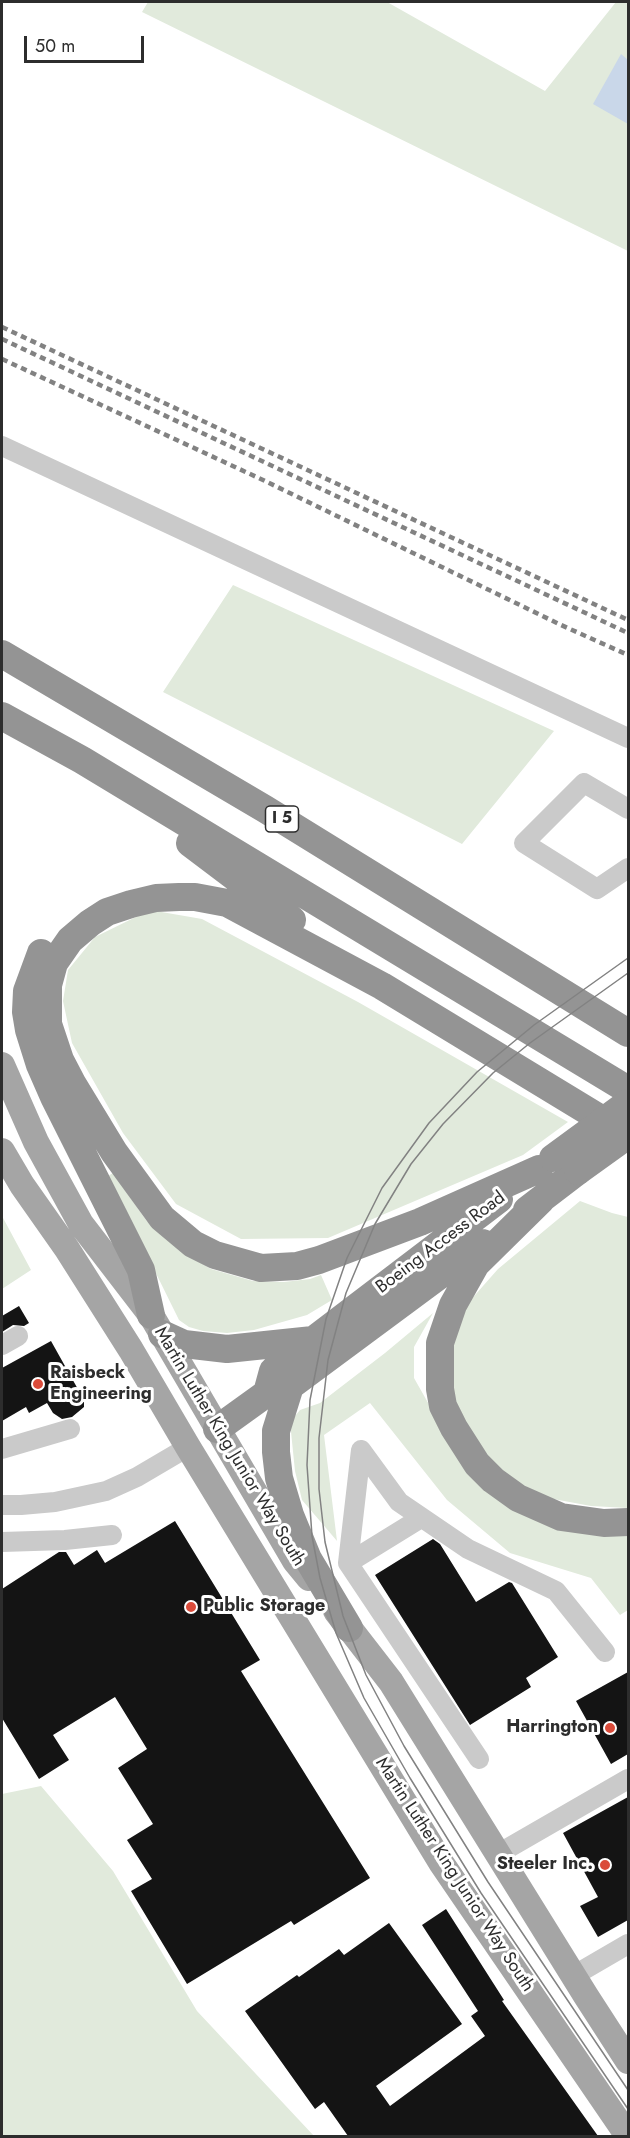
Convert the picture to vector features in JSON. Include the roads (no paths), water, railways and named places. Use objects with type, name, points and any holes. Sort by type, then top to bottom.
[{"type":"highway","name":"I 5","points":[[2,654],[265,809],[628,1033]]},
{"type":"highway","points":[[2,716],[82,759],[628,1090]]},
{"type":"highway","points":[[82,759],[270,904],[382,986]]},
{"type":"highway","points":[[313,1340],[227,1349],[184,1344],[156,1324],[141,1270],[54,1097],[40,1065],[29,1030],[26,1012],[27,991],[36,964],[45,944],[82,908],[127,885],[155,879],[188,884],[382,986],[628,1135]]},
{"type":"highway","points":[[227,903],[195,897],[156,898],[107,912],[70,940],[54,963],[48,986],[48,1024],[60,1060],[117,1157],[162,1218],[179,1233],[193,1244],[238,1263],[261,1268],[297,1266],[420,1222],[546,1163]]},
{"type":"highway","points":[[558,1093],[628,1144]]},
{"type":"highway","name":"Boeing Access Road","points":[[279,1390],[273,1371],[628,1103]]},
{"type":"highway","name":"Boeing Access Road","points":[[217,1429],[279,1390],[628,1135]]},
{"type":"highway","points":[[541,1200],[477,1263],[453,1305],[440,1343],[440,1389],[443,1406],[465,1448],[477,1464],[493,1480],[518,1497],[561,1517],[604,1523],[628,1522]]},
{"type":"highway","points":[[279,1390],[276,1452],[279,1478],[290,1515],[308,1559],[349,1628]]},
{"type":"main road","name":"Martin Luther King Junior Way South","points":[[2,1065],[36,1142],[81,1224],[156,1324],[295,1561],[391,1682],[628,2061]]},
{"type":"main road","name":"Martin Luther King Junior Way South","points":[[2,1151],[131,1350],[442,1864],[628,2136]]},
{"type":"main road","name":"Boeing Access Road","points":[[188,1447],[217,1429]]},
{"type":"street","points":[[2,446],[628,738]]},
{"type":"street","points":[[628,809],[584,783],[524,843],[597,889],[628,868]]},
{"type":"street","points":[[2,1449],[70,1429]]},
{"type":"street","points":[[2,1505],[21,1506],[55,1502],[106,1491],[137,1478],[188,1447]]},
{"type":"street","points":[[479,1759],[348,1563],[361,1450],[399,1502],[421,1518],[468,1549],[556,1591],[604,1652]]},
{"type":"street","points":[[348,1563],[421,1518]]},
{"type":"street","points":[[2,1542],[65,1540],[112,1535]]},
{"type":"street","points":[[498,1854],[628,1779]]},
{"type":"street","points":[[573,1976],[628,1944]]},
{"type":"water","points":[[621,54],[628,60],[628,124],[593,104]]},
{"type":"tram line","points":[[628,958],[534,1025],[477,1072],[429,1123],[382,1188],[347,1258],[326,1319],[310,1400],[307,1465],[312,1536],[320,1578],[336,1633],[364,1698],[481,1893],[628,2109]]},
{"type":"tram line","points":[[628,973],[530,1043],[493,1073],[443,1124],[411,1164],[375,1224],[346,1293],[328,1360],[319,1438],[319,1489],[325,1542],[343,1616],[366,1675],[404,1746],[488,1882],[628,2090]]},
{"type":"railway","points":[[2,327],[628,620]]},
{"type":"railway","points":[[2,339],[628,633]]},
{"type":"railway","points":[[2,359],[263,480],[561,625],[628,655]]},
{"type":"place","name":"Raisbeck Engineering","points":[[38,1384]]},
{"type":"place","name":"Public Storage","points":[[191,1607]]},
{"type":"place","name":"Harrington","points":[[610,1728]]},
{"type":"place","name":"Steeler Inc.","points":[[605,1865]]}]
